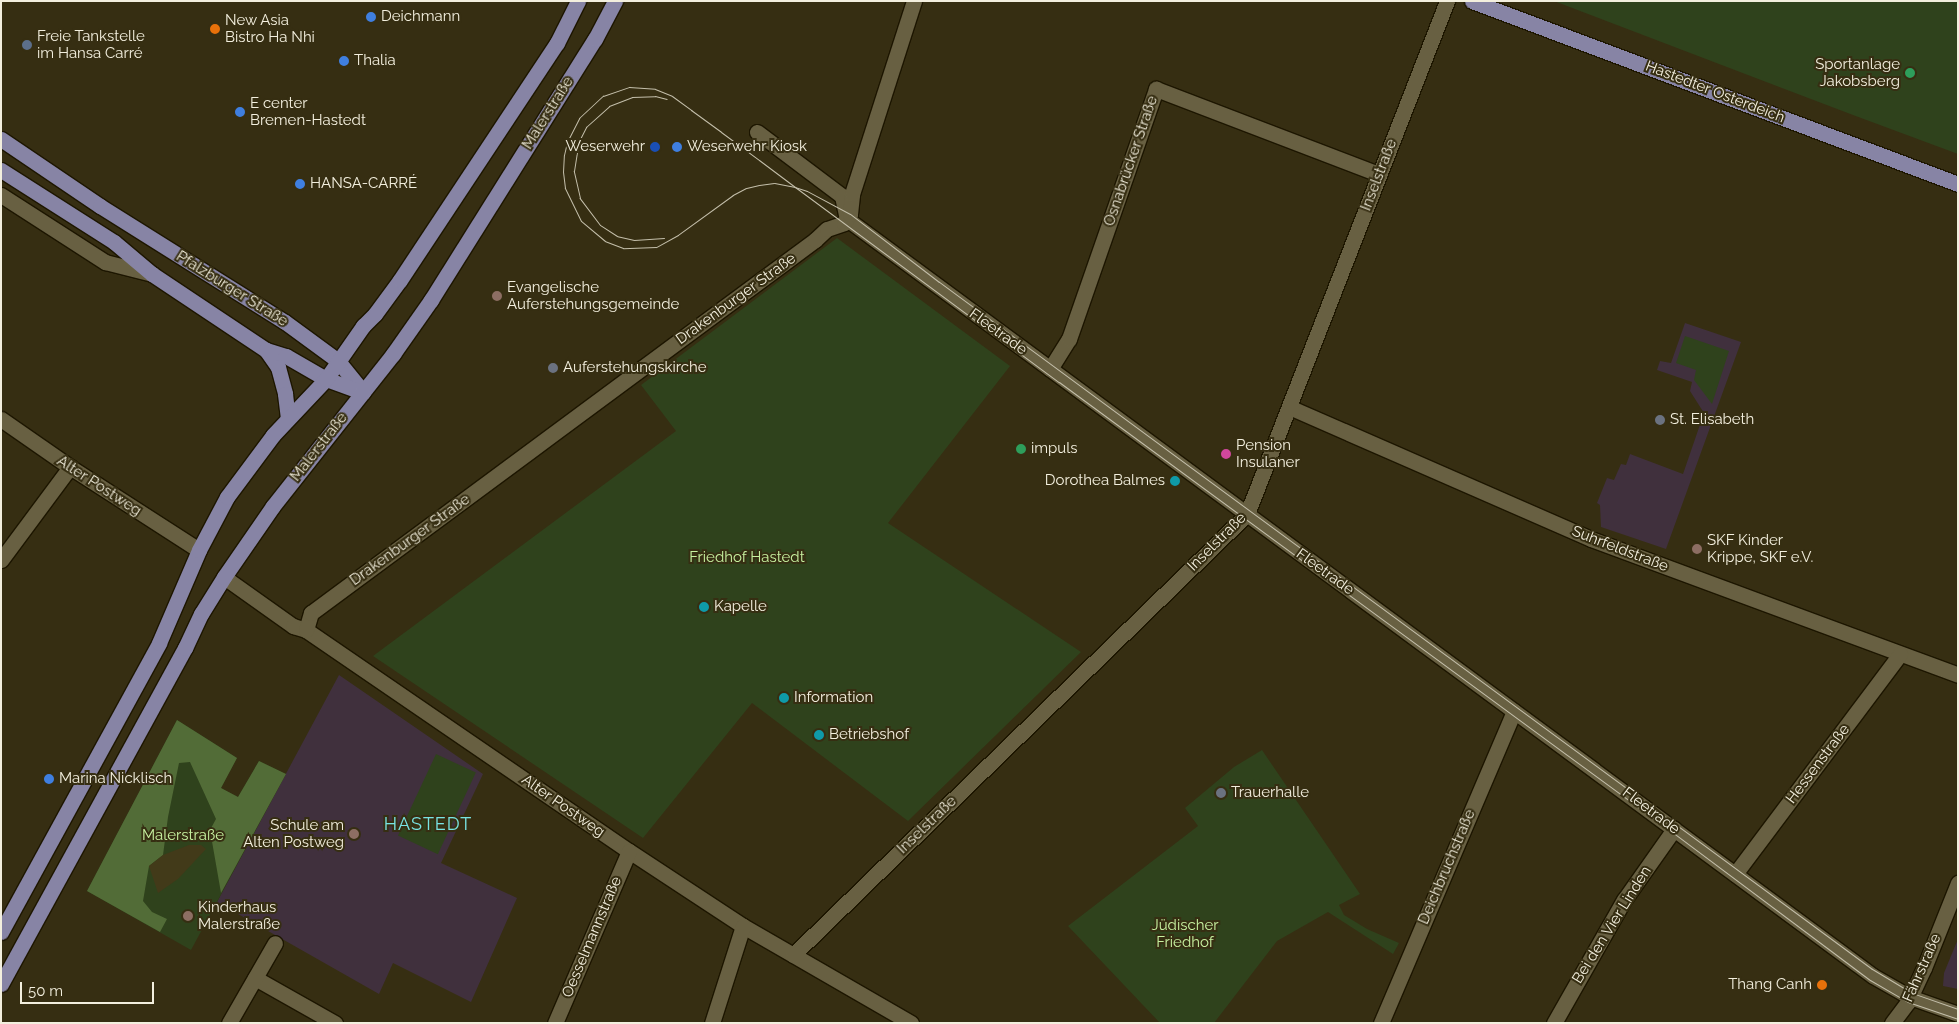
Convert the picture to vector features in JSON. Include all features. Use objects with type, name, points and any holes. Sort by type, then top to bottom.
[{"type":"main road","name":"Malerstraße","points":[[1,932],[159,643],[199,550],[241,477],[288,418],[326,379],[400,280],[557,43],[578,1]]},
{"type":"main road","name":"Malerstraße","points":[[1,984],[185,648],[201,614],[224,577],[273,506],[363,392],[431,300],[595,38],[615,1]]},
{"type":"main road","name":"Hastedter Osterdeich","points":[[1472,1],[1958,184]]},
{"type":"main road","name":"Pfalzburger Straße","points":[[1,139],[100,206],[285,322],[338,361],[363,392]]},
{"type":"main road","name":"Pfalzburger Straße","points":[[1,170],[114,242],[152,274],[266,350],[286,356],[326,379],[363,392]]},
{"type":"main road","name":"Pfalzburger Straße","points":[[266,350],[278,367],[285,394],[288,418]]},
{"type":"street","points":[[847,219],[852,194],[914,1]]},
{"type":"street","name":"Inselstraße","points":[[793,955],[1247,514],[1447,1]]},
{"type":"street","name":"Osnabrücker Straße","points":[[1050,369],[1069,339],[1156,89],[1379,174]]},
{"type":"street","points":[[756,132],[842,196],[847,219]]},
{"type":"street","name":"Pfalzburger Straße","points":[[1,195],[105,262],[152,274]]},
{"type":"street","name":"Fleetrade","points":[[847,219],[1873,976],[1910,997],[1958,1014]]},
{"type":"street","name":"Drakenburger Straße","points":[[306,630],[311,613],[807,246],[827,229],[844,223],[847,219]]},
{"type":"street","name":"Suhrfeldstraße","points":[[1289,407],[1591,539],[1958,676]]},
{"type":"street","name":"Alter Postweg","points":[[1,419],[70,467],[199,550]]},
{"type":"street","points":[[1,560],[70,467]]},
{"type":"street","name":"Alter Postweg","points":[[224,577],[293,626],[306,630],[629,851],[743,926],[911,1023]]},
{"type":"street","name":"Hessenstraße","points":[[1736,874],[1900,654]]},
{"type":"street","name":"Deichbruchstraße","points":[[1381,1023],[1514,711]]},
{"type":"street","name":"Bei den Vier Linden","points":[[1554,1023],[1624,900],[1674,829]]},
{"type":"street","name":"Oesselmannstraße","points":[[555,1023],[629,851]]},
{"type":"street","name":"Fährstraße","points":[[1892,1023],[1910,997],[1924,968],[1958,883]]},
{"type":"street","points":[[712,1023],[743,926]]},
{"type":"street","points":[[229,1023],[275,943]]},
{"type":"street","points":[[255,978],[335,1023]]},
{"type":"shaded area","points":[[1685,323],[1741,342],[1666,549],[1601,527],[1600,505],[1597,503],[1607,478],[1614,480],[1621,464],[1626,465],[1630,454],[1683,474],[1704,413],[1690,391],[1692,382],[1657,370],[1660,361],[1671,363]]},
{"type":"shaded area","name":"Schule am Alten Postweg","points":[[339,675],[483,774],[441,863],[517,898],[471,1002],[393,963],[379,994],[217,902]]},
{"type":"shaded area","points":[[1958,939],[1958,989],[1943,986],[1944,973]]},
{"type":"green space","points":[[1554,1],[1958,1],[1958,154],[1853,115]]},
{"type":"green space","name":"Friedhof Hastedt","points":[[837,238],[1010,366],[888,523],[1081,652],[908,821],[752,703],[643,838],[373,656],[676,431],[641,385]]},
{"type":"green space","points":[[1685,336],[1729,351],[1712,404],[1694,380],[1696,370],[1676,363]]},
{"type":"green space","name":"Malerstraße","points":[[177,720],[237,758],[221,788],[238,797],[259,761],[286,774],[191,950],[87,891]]},
{"type":"green space","name":"Malerstraße","points":[[177,720],[237,758],[221,788],[238,797],[259,761],[286,774],[221,893],[210,830],[216,819],[190,762],[179,763],[168,817],[163,855],[149,866],[143,901],[152,912],[167,919],[160,932],[87,891]]},
{"type":"green space","name":"Jüdischer Friedhof","points":[[1262,750],[1360,894],[1339,905],[1344,915],[1367,929],[1399,943],[1393,954],[1328,912],[1277,941],[1214,1023],[1160,1023],[1068,926],[1198,826],[1185,808],[1234,767]]},
{"type":"green space","points":[[436,754],[476,773],[438,854],[398,836]]},
{"type":"sand","points":[[189,845],[201,845],[206,849],[178,879],[158,893],[149,866],[163,855]]},
{"type":"tram line","points":[[1958,1009],[1912,993],[1872,969],[939,282],[850,214],[807,191],[795,187],[774,183],[746,188],[733,195],[678,235],[656,247],[623,248],[605,241],[581,221],[565,188],[563,172],[564,155],[567,142],[579,118],[603,96],[629,87],[655,89],[672,96],[759,160],[795,187],[1059,382],[1672,832],[1870,980],[1908,1002],[1958,1019]]},
{"type":"tram line","points":[[664,238],[634,240],[617,236],[600,225],[580,198],[574,171],[579,141],[586,127],[609,106],[632,97],[655,96],[667,99]]},
{"type":"place","name":"Deichmann","points":[[371,17]]},
{"type":"place","name":"New Asia Bistro Ha Nhi","points":[[215,29]]},
{"type":"place","name":"Freie Tankstelle im Hansa Carré","points":[[27,45]]},
{"type":"place","name":"Thalia","points":[[344,61]]},
{"type":"place","name":"Sportanlage Jakobsberg","points":[[1910,73]]},
{"type":"place","name":"E center Bremen-Hastedt","points":[[240,112]]},
{"type":"place","name":"Weserwehr","points":[[655,147]]},
{"type":"place","name":"Weserwehr Kiosk","points":[[677,147]]},
{"type":"place","name":"HANSA-CARRÉ","points":[[300,184]]},
{"type":"place","name":"Evangelische Auferstehungsgemeinde","points":[[497,296]]},
{"type":"place","name":"Auferstehungskirche","points":[[553,368]]},
{"type":"place","name":"St. Elisabeth","points":[[1660,420]]},
{"type":"place","name":"impuls","points":[[1021,449]]},
{"type":"place","name":"Pension Insulaner","points":[[1226,454]]},
{"type":"place","name":"Dorothea Balmes","points":[[1175,481]]},
{"type":"place","name":"SKF Kinder Krippe, SKF e.V.","points":[[1697,549]]},
{"type":"place","name":"Kapelle","points":[[704,607]]},
{"type":"place","name":"Information","points":[[784,698]]},
{"type":"place","name":"Betriebshof","points":[[819,735]]},
{"type":"place","name":"Marina Nicklisch","points":[[49,779]]},
{"type":"place","name":"Trauerhalle","points":[[1221,793]]},
{"type":"place","name":"Schule am Alten Postweg","points":[[354,834]]},
{"type":"place","name":"Kinderhaus Malerstraße","points":[[188,916]]},
{"type":"place","name":"Thang Canh","points":[[1822,985]]},
{"type":"district","name":"HASTEDT","points":[[428,824]]}]
